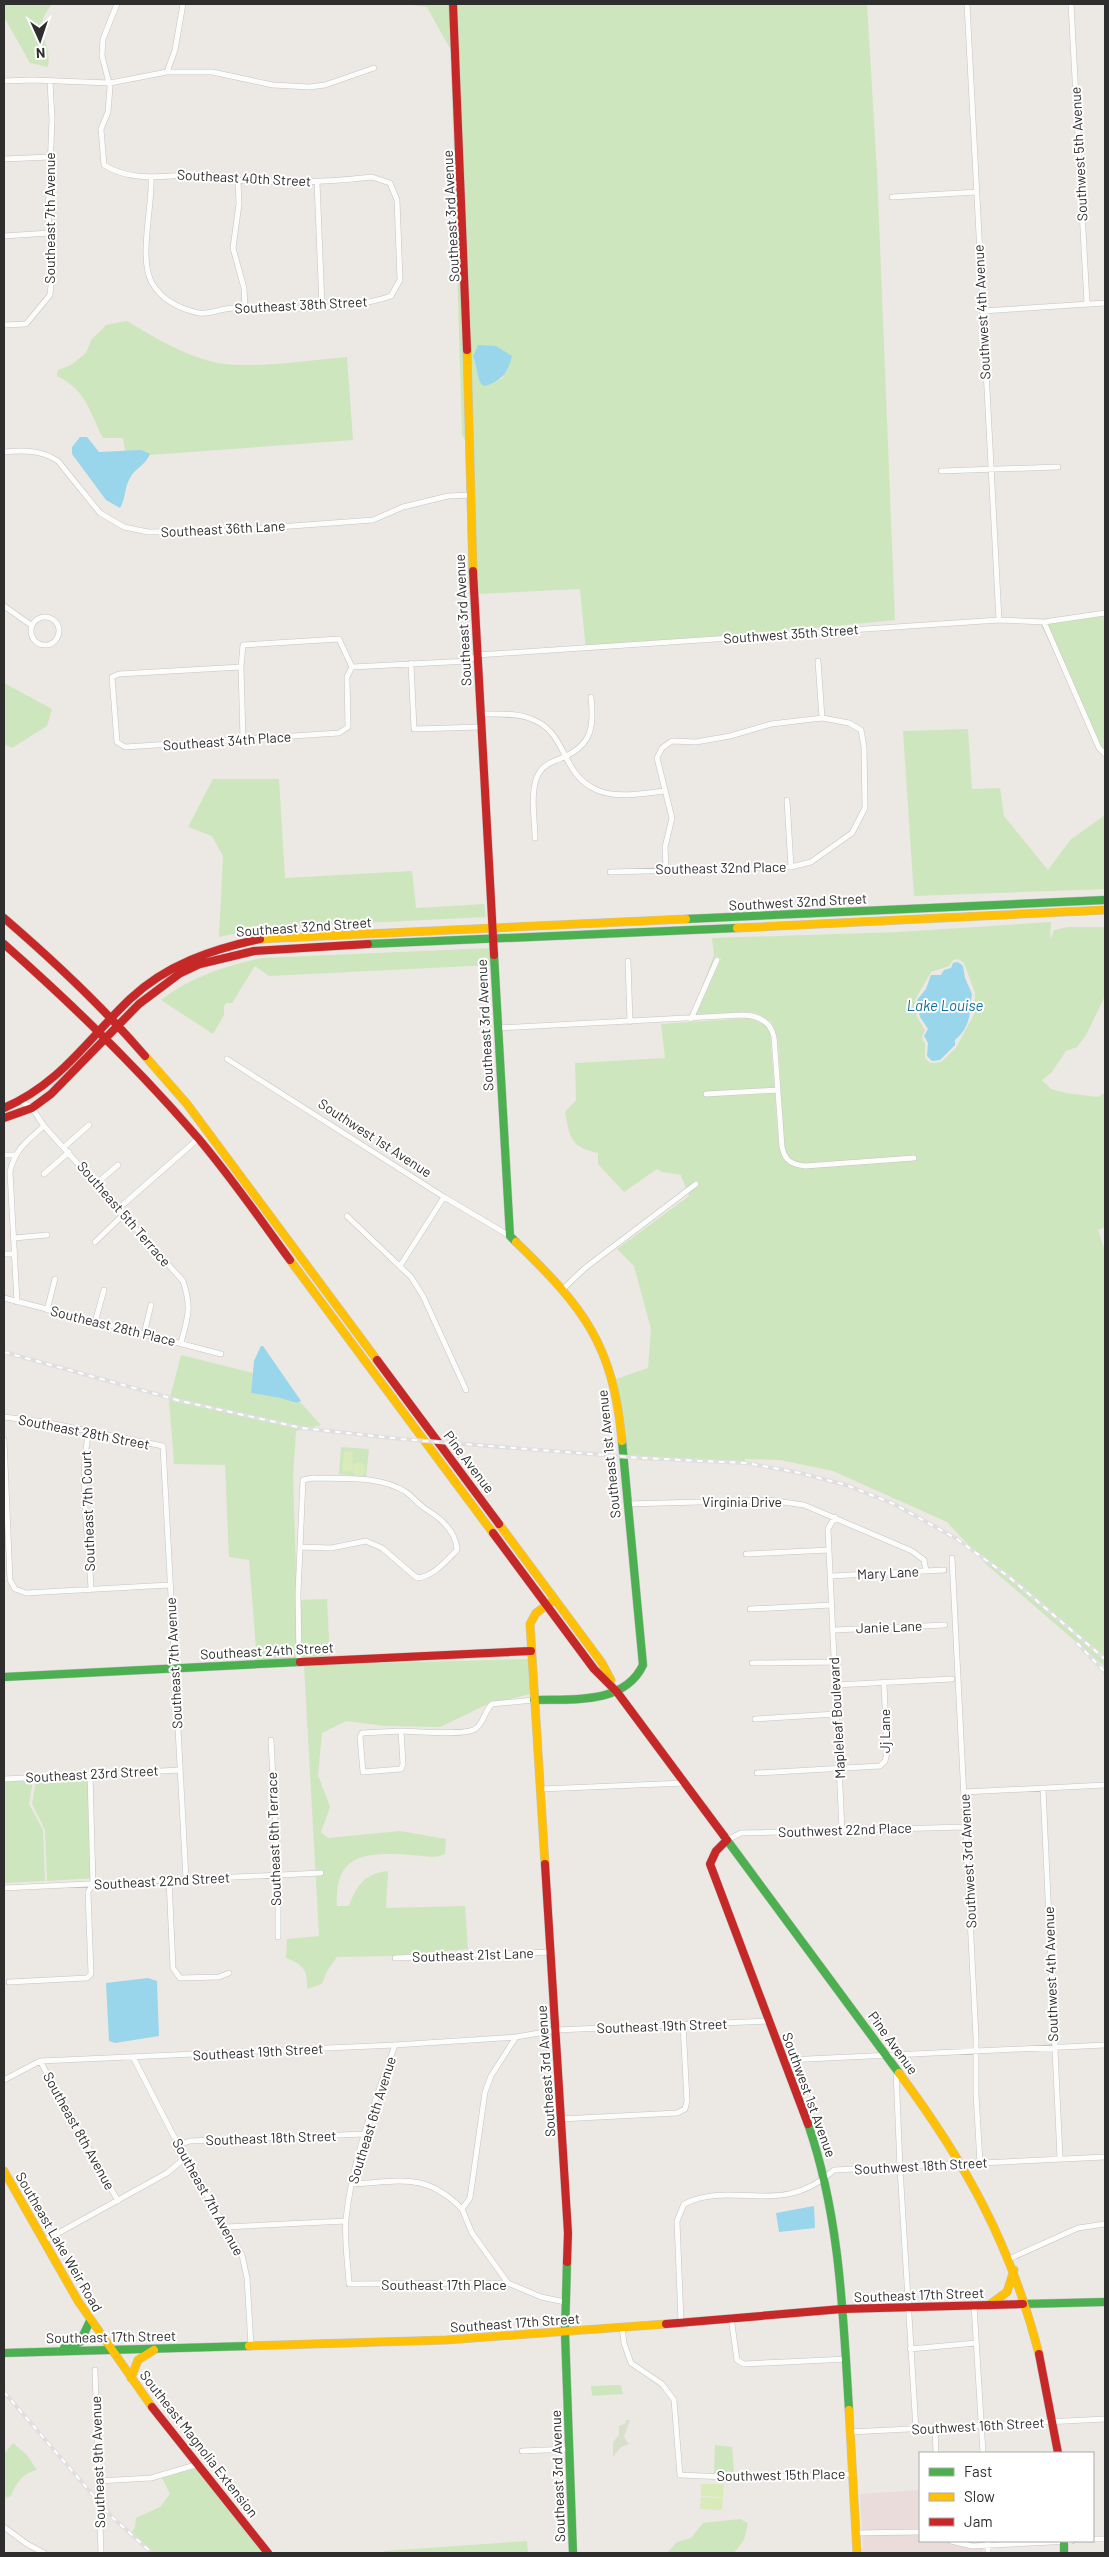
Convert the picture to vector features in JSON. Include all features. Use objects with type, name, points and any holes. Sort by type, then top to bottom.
[{"type":"main road","name":"Southeast 3rd Avenue","points":[[453,4],[466,276],[470,495],[477,656],[510,1236]]},
{"type":"main road","name":"Southwest 32nd Street","points":[[492,927],[1105,900]]},
{"type":"main road","name":"Southwest 32nd Street","points":[[493,938],[821,925],[1105,910]]},
{"type":"main road","name":"Pine Avenue","points":[[4,918],[118,1025],[207,1131],[602,1663],[617,1692]]},
{"type":"main road","name":"Southeast 32nd Street","points":[[4,1108],[22,1102],[44,1088],[111,1018],[149,983],[186,961],[231,944],[261,940],[492,927]]},
{"type":"main road","name":"Southeast 32nd Street","points":[[4,1118],[32,1108],[51,1094],[152,993],[178,975],[201,964],[239,953],[281,948],[493,938]]},
{"type":"main road","name":"Pine Avenue","points":[[4,944],[100,1030],[199,1138],[289,1256],[594,1668],[617,1692],[887,2055],[963,2164],[990,2214],[1014,2269],[1027,2305],[1044,2367],[1058,2452]]},
{"type":"main road","name":"Southeast 1st Avenue","points":[[510,1236],[564,1288],[589,1323],[608,1364],[618,1402],[643,1665],[635,1679],[617,1692]]},
{"type":"main road","name":"Southeast 3rd Avenue","points":[[555,1600],[532,1618],[530,1624],[568,2233],[565,2333],[573,2553]]},
{"type":"main road","name":"Southeast 24th Street","points":[[4,1677],[531,1651]]},
{"type":"main road","points":[[534,1700],[603,1697],[617,1692]]},
{"type":"main road","name":"Southwest 1st Avenue","points":[[727,1840],[716,1851],[710,1864],[769,2021],[786,2060],[815,2143],[839,2256],[847,2359],[857,2553]]},
{"type":"main road","name":"Southeast Lake Weir Road","points":[[4,2172],[7,2182],[44,2241],[64,2280],[90,2321],[112,2350]]},
{"type":"main road","points":[[989,2305],[1008,2292],[1014,2269]]},
{"type":"main road","name":"Southeast 17th Street","points":[[4,2353],[446,2340],[565,2333],[682,2321],[842,2309],[1105,2302]]},
{"type":"main road","points":[[57,2350],[80,2342],[90,2321]]},
{"type":"main road","points":[[131,2378],[138,2360],[158,2348]]},
{"type":"main road","name":"Southeast Magnolia Extension","points":[[112,2350],[131,2378],[268,2553]]},
{"type":"street","points":[[110,83],[102,56],[103,39],[117,4]]},
{"type":"street","points":[[167,72],[175,50],[183,4]]},
{"type":"street","name":"Southwest 4th Avenue","points":[[967,4],[999,620]]},
{"type":"street","name":"Southwest 5th Avenue","points":[[1071,4],[1087,304]]},
{"type":"street","points":[[4,81],[110,83],[167,72],[212,72],[273,85],[309,87],[325,86],[374,68]]},
{"type":"street","name":"Southeast 7th Avenue","points":[[4,325],[26,324],[50,295],[53,265],[49,233],[50,81]]},
{"type":"street","name":"Southeast 40th Street","points":[[110,83],[110,102],[101,129],[104,164],[117,173],[132,177],[212,175],[238,180],[317,182],[372,177],[390,182],[397,200],[400,280],[391,296]]},
{"type":"street","points":[[4,159],[50,157]]},
{"type":"street","name":"Southeast 38th Street","points":[[151,177],[147,259],[151,282],[162,297],[182,309],[201,313],[225,309],[322,306],[370,303],[391,296]]},
{"type":"street","points":[[238,180],[239,204],[233,248],[244,288],[245,309]]},
{"type":"street","points":[[317,182],[322,306]]},
{"type":"street","points":[[892,197],[977,192]]},
{"type":"street","points":[[4,236],[49,233]]},
{"type":"street","points":[[982,311],[1105,303]]},
{"type":"street","name":"Southeast 36th Lane","points":[[4,452],[29,451],[49,455],[58,461],[100,513],[124,526],[148,532],[224,531],[373,520],[403,507],[448,496],[470,495]]},
{"type":"street","points":[[941,471],[1058,466]]},
{"type":"street","points":[[4,606],[31,625]]},
{"type":"street","name":"Southwest 35th Street","points":[[352,667],[469,661],[477,656],[999,620],[1044,622],[1105,613]]},
{"type":"street","points":[[42,617],[54,619],[58,630],[57,639],[50,644],[39,645],[32,639],[31,625],[42,617]]},
{"type":"street","points":[[1044,622],[1099,748],[1105,754]]},
{"type":"street","points":[[243,740],[241,667],[243,646],[339,640],[352,667]]},
{"type":"street","points":[[666,869],[665,847],[672,818],[657,758],[662,748],[672,742],[696,742],[730,736],[771,724],[822,718],[818,661]]},
{"type":"street","points":[[411,663],[414,729],[481,727]]},
{"type":"street","name":"Southeast 34th Place","points":[[241,667],[119,674],[112,677],[117,742],[124,747],[339,734],[348,727],[347,677],[352,667]]},
{"type":"street","points":[[535,838],[535,791],[539,773],[551,762],[565,757],[583,745],[592,731],[591,697]]},
{"type":"street","points":[[480,714],[527,717],[539,722],[557,737],[565,757],[577,776],[598,791],[617,795],[665,792]]},
{"type":"street","name":"Southeast 32nd Place","points":[[610,872],[791,867],[811,862],[852,833],[865,808],[864,747],[861,730],[849,723],[822,718]]},
{"type":"street","points":[[787,800],[791,867]]},
{"type":"street","points":[[691,1019],[717,960]]},
{"type":"street","points":[[628,961],[630,1022]]},
{"type":"street","points":[[498,1028],[750,1015],[768,1023],[774,1036],[782,1147],[785,1157],[792,1164],[805,1166],[914,1158]]},
{"type":"street","name":"Southwest 1st Avenue","points":[[227,1059],[444,1197],[510,1236]]},
{"type":"street","points":[[706,1094],[778,1090]]},
{"type":"street","name":"Southeast 5th Terrace","points":[[22,1102],[32,1108],[44,1126],[182,1280],[189,1299],[189,1312],[181,1343]]},
{"type":"street","points":[[17,1302],[10,1172],[15,1155],[44,1126]]},
{"type":"street","points":[[64,1147],[89,1126]]},
{"type":"street","points":[[118,1209],[207,1131]]},
{"type":"street","points":[[44,1174],[69,1152]]},
{"type":"street","points":[[4,1155],[15,1155]]},
{"type":"street","points":[[97,1183],[118,1164]]},
{"type":"street","points":[[564,1288],[585,1268],[696,1184]]},
{"type":"street","points":[[400,1266],[444,1197]]},
{"type":"street","points":[[95,1242],[123,1215]]},
{"type":"street","points":[[347,1216],[400,1266],[423,1296],[466,1390]]},
{"type":"street","points":[[14,1238],[47,1235]]},
{"type":"street","points":[[4,1254],[14,1254]]},
{"type":"street","points":[[47,1310],[55,1279]]},
{"type":"street","points":[[95,1322],[104,1290]]},
{"type":"street","name":"Southeast 28th Place","points":[[4,1298],[221,1354]]},
{"type":"street","points":[[144,1334],[151,1305]]},
{"type":"street","name":"Southeast 28th Street","points":[[4,1417],[44,1422],[163,1446]]},
{"type":"street","name":"Southeast 7th Court","points":[[89,1432],[85,1449],[85,1471],[91,1589]]},
{"type":"street","points":[[4,1440],[10,1580],[15,1589],[26,1593],[169,1585]]},
{"type":"street","name":"Southeast 7th Avenue","points":[[163,1446],[173,1668],[186,1879]]},
{"type":"street","points":[[299,1662],[298,1593],[300,1547],[303,1480],[320,1478],[371,1480],[405,1492],[426,1510],[436,1514],[456,1540],[457,1550],[433,1572],[424,1578],[417,1578],[382,1548],[366,1541],[331,1548],[300,1547]]},
{"type":"street","name":"Virginia Drive","points":[[627,1504],[769,1500],[804,1505],[919,1554],[926,1570]]},
{"type":"street","name":"Mapleleaf Boulevard","points":[[835,1517],[828,1529],[832,1576],[842,1830]]},
{"type":"street","points":[[746,1554],[829,1550]]},
{"type":"street","name":"Southwest 3rd Avenue","points":[[952,1558],[980,2164]]},
{"type":"street","name":"Mary Lane","points":[[832,1576],[944,1570]]},
{"type":"street","points":[[750,1610],[832,1605]]},
{"type":"street","name":"Janie Lane","points":[[834,1630],[945,1625]]},
{"type":"street","points":[[752,1663],[834,1662]]},
{"type":"street","points":[[835,1685],[952,1679]]},
{"type":"street","name":"Jj Lane","points":[[756,1773],[880,1766],[885,1761],[888,1753],[884,1683]]},
{"type":"street","points":[[401,1731],[403,1764],[401,1769],[363,1772],[361,1734],[401,1731],[473,1730],[479,1725],[492,1704],[534,1700]]},
{"type":"street","points":[[755,1719],[836,1714]]},
{"type":"street","name":"Southeast 6th Terrace","points":[[271,1740],[278,1875],[278,1937]]},
{"type":"street","name":"Southeast 23rd Street","points":[[4,1779],[180,1770]]},
{"type":"street","points":[[9,1982],[87,1978],[91,1974],[88,1892],[92,1884],[90,1774]]},
{"type":"street","points":[[541,1788],[685,1783]]},
{"type":"street","points":[[964,1792],[1105,1785]]},
{"type":"street","name":"Southwest 4th Avenue","points":[[1043,1789],[1060,2158]]},
{"type":"street","name":"Southwest 22nd Place","points":[[727,1840],[741,1833],[965,1826]]},
{"type":"street","name":"Southeast 22nd Street","points":[[4,1888],[321,1873]]},
{"type":"street","points":[[169,1880],[173,1968],[175,1974],[180,1978],[219,1977],[229,1973]]},
{"type":"street","name":"Southeast 21st Lane","points":[[395,1958],[551,1952]]},
{"type":"street","name":"Southeast 19th Street","points":[[4,2080],[40,2060],[395,2045],[516,2037],[556,2030],[769,2021]]},
{"type":"street","points":[[562,2119],[677,2113],[685,2109],[687,2101],[683,2024]]},
{"type":"street","points":[[462,2209],[470,2198],[485,2092],[492,2076],[516,2037]]},
{"type":"street","name":"Southeast 6th Avenue","points":[[350,2284],[346,2221],[351,2184],[364,2134],[395,2045]]},
{"type":"street","points":[[786,2060],[1105,2045]]},
{"type":"street","name":"Southeast 7th Avenue","points":[[133,2057],[185,2158],[242,2255],[247,2278],[250,2346]]},
{"type":"street","name":"Southeast 8th Avenue","points":[[40,2060],[118,2201]]},
{"type":"street","points":[[896,2068],[900,2168],[910,2307],[910,2349],[916,2430]]},
{"type":"street","name":"Southeast 18th Street","points":[[178,2145],[190,2141],[364,2134]]},
{"type":"street","name":"Southwest 18th Street","points":[[682,2321],[677,2221],[684,2204],[692,2200],[722,2196],[774,2197],[799,2192],[814,2186],[834,2170],[1105,2157]]},
{"type":"street","points":[[44,2241],[166,2173],[185,2158]]},
{"type":"street","points":[[351,2184],[419,2181],[442,2192],[462,2209],[472,2233],[508,2283]]},
{"type":"street","points":[[226,2227],[346,2221]]},
{"type":"street","points":[[1009,2259],[1078,2228],[1105,2224]]},
{"type":"street","name":"Southeast 17th Place","points":[[350,2284],[508,2283],[548,2299],[565,2302]]},
{"type":"street","points":[[974,2306],[983,2452]]},
{"type":"street","points":[[731,2318],[737,2360],[744,2364],[847,2359]]},
{"type":"street","name":"Southwest 15th Place","points":[[622,2328],[624,2343],[631,2363],[662,2384],[674,2400],[680,2475],[749,2478],[852,2474]]},
{"type":"street","points":[[910,2349],[976,2344]]},
{"type":"street","name":"Southeast 9th Avenue","points":[[95,2370],[101,2553]]},
{"type":"street","name":"Southwest 16th Street","points":[[850,2432],[1105,2419]]},
{"type":"street","points":[[935,2428],[936,2452]]},
{"type":"street","points":[[522,2451],[569,2450]]},
{"type":"street","points":[[98,2481],[151,2478],[199,2464]]},
{"type":"street","points":[[4,2527],[27,2544],[44,2553]]},
{"type":"street","points":[[856,2533],[919,2532]]},
{"type":"street","points":[[954,2542],[967,2546],[988,2543],[1026,2542]]},
{"type":"street","points":[[988,2543],[988,2553]]},
{"type":"shaded area","points":[[919,2490],[919,2542],[983,2542],[983,2553],[863,2553],[860,2494]]},
{"type":"green space","points":[[4,4],[52,4],[42,22],[43,36],[48,50],[48,67],[30,63],[4,17]]},
{"type":"green space","points":[[404,4],[450,4],[453,54],[427,7]]},
{"type":"green space","points":[[456,4],[867,4],[877,171],[895,620],[586,651],[580,589],[477,594]],"holes":[[[477,365],[504,377],[491,384],[481,384],[478,379]]]},
{"type":"green space","points":[[451,64],[453,64],[463,276],[471,594],[469,595],[465,440],[462,435]]},
{"type":"green space","points":[[127,321],[177,349],[209,361],[224,364],[259,365],[347,357],[353,440],[150,455],[125,451],[123,438],[103,438],[81,395],[75,388],[57,376],[58,370],[71,365],[86,353],[91,340],[106,325]]},
{"type":"green space","points":[[1105,614],[1105,756],[1038,619]]},
{"type":"green space","points":[[4,683],[52,709],[47,726],[12,748],[4,744]]},
{"type":"green space","points":[[968,729],[972,789],[1000,788],[1004,816],[1048,870],[1070,840],[1105,815],[1105,889],[914,896],[903,731]]},
{"type":"green space","points":[[213,779],[279,779],[285,878],[412,871],[416,908],[484,904],[486,917],[262,928],[219,937],[223,856],[212,836],[188,827]]},
{"type":"green space","points":[[1051,922],[1050,940],[1054,930],[1068,927],[1104,927],[1105,929],[1105,996],[1086,1035],[1077,1047],[1066,1051],[1051,1073],[1042,1080],[1051,1089],[1066,1093],[1098,1097],[1105,1093],[1105,1227],[1098,1230],[1105,1251],[1105,1667],[986,1564],[947,1522],[833,1471],[780,1460],[745,1459],[745,1461],[626,1456],[616,1379],[648,1368],[651,1329],[634,1266],[617,1249],[689,1196],[681,1175],[662,1172],[657,1169],[624,1192],[598,1164],[598,1153],[582,1148],[573,1140],[568,1129],[565,1112],[576,1100],[575,1063],[665,1058],[661,1024],[749,1018],[766,1025],[770,1033],[779,1147],[784,1161],[788,1159],[784,1147],[778,1041],[771,1022],[758,1014],[750,1012],[696,1015],[721,959],[716,956],[699,995],[714,955],[712,938],[898,932]],"holes":[[[958,959],[964,963],[975,993],[974,1014],[956,1048],[941,1062],[930,1063],[925,1058],[925,1044],[922,1038],[925,1030],[917,1017],[915,1000],[931,972],[949,966],[953,960]]]},
{"type":"green space","points":[[490,948],[491,965],[269,976],[255,966],[232,1003],[226,1003],[224,1006],[224,1015],[213,1034],[161,1000],[184,985],[209,973],[262,958]]},
{"type":"green space","points":[[181,1355],[253,1373],[251,1393],[297,1403],[300,1402],[321,1425],[296,1431],[293,1477],[297,1600],[327,1599],[330,1658],[257,1661],[249,1560],[229,1557],[225,1465],[174,1464],[169,1401]]},
{"type":"green space","points":[[341,1447],[369,1449],[366,1477],[339,1474]]},
{"type":"green space","points":[[344,1451],[353,1452],[352,1472],[342,1471]]},
{"type":"green space","points":[[359,1462],[364,1464],[366,1469],[364,1474],[359,1476],[354,1474],[352,1469],[354,1464]]},
{"type":"green space","points":[[529,1659],[531,1694],[488,1704],[440,1727],[386,1726],[346,1721],[322,1733],[318,1775],[330,1807],[321,1832],[328,1838],[400,1831],[446,1839],[445,1854],[441,1856],[381,1854],[356,1859],[348,1865],[341,1875],[337,1906],[349,1906],[362,1882],[373,1874],[388,1871],[386,1908],[465,1906],[468,1949],[389,1956],[337,1957],[327,1971],[322,1984],[307,1989],[307,1977],[303,1969],[297,1963],[286,1958],[287,1939],[319,1936],[304,1665]]},
{"type":"green space","points":[[91,1775],[96,1878],[47,1881],[45,1830],[32,1804],[36,1781],[33,1778]]},
{"type":"green space","points":[[33,1780],[29,1804],[43,1830],[45,1881],[4,1883],[4,1782]]},
{"type":"green space","points":[[621,2385],[623,2394],[592,2396],[591,2386]]},
{"type":"green space","points":[[626,2420],[630,2420],[624,2437],[629,2444],[620,2448],[613,2457],[613,2442],[619,2435],[619,2426],[626,2423]]},
{"type":"green space","points":[[13,2443],[27,2455],[37,2470],[24,2476],[15,2487],[11,2496],[5,2498],[4,2454]]},
{"type":"green space","points":[[715,2445],[732,2447],[734,2473],[714,2473]]},
{"type":"green space","points":[[197,2468],[265,2553],[151,2553],[130,2535],[135,2527],[136,2518],[160,2507],[170,2494],[162,2478]]},
{"type":"green space","points":[[701,2484],[724,2484],[723,2497],[701,2496]]},
{"type":"green space","points":[[701,2497],[723,2498],[722,2510],[700,2509]]},
{"type":"green space","points":[[740,2519],[748,2523],[744,2540],[734,2553],[667,2553],[677,2542],[691,2538],[703,2523]]},
{"type":"green space","points":[[527,2541],[528,2553],[382,2553],[384,2551]]},
{"type":"water","points":[[478,345],[496,346],[512,356],[508,367],[500,379],[485,386],[479,381],[473,357]]},
{"type":"water","points":[[80,437],[87,437],[99,452],[141,450],[150,454],[130,478],[120,508],[106,500],[72,454],[72,447]]},
{"type":"water","name":"Lake Louise","points":[[958,962],[963,966],[965,978],[972,994],[969,1018],[964,1029],[955,1040],[955,1045],[940,1060],[932,1061],[927,1056],[928,1043],[924,1036],[928,1029],[920,1017],[917,1000],[926,989],[931,975],[941,975],[944,970],[951,968],[953,963]]},
{"type":"water","points":[[261,1346],[263,1346],[301,1401],[297,1403],[251,1393],[254,1361]]},
{"type":"water","points":[[148,1978],[157,1981],[159,2036],[115,2043],[109,2041],[106,1983]]},
{"type":"water","points":[[814,2206],[815,2228],[779,2232],[776,2213]]},
{"type":"railway","points":[[4,1352],[181,1401],[302,1428],[401,1439],[641,1458],[746,1463],[800,1473],[846,1485],[894,1504],[957,1539],[1009,1577],[1105,1659]]},
{"type":"railway","points":[[1077,1643],[1105,1672]]},
{"type":"railway","points":[[4,2392],[112,2517],[152,2553]]},
{"type":"traffic: fast","points":[[686,919],[1105,900]]},
{"type":"traffic: fast","points":[[368,944],[737,928]]},
{"type":"traffic: fast","points":[[494,955],[510,1236],[516,1242]]},
{"type":"traffic: fast","points":[[534,1700],[580,1699],[610,1693],[623,1687],[634,1678],[643,1665],[622,1441]]},
{"type":"traffic: fast","points":[[4,1677],[300,1662]]},
{"type":"traffic: fast","points":[[724,1836],[899,2073]]},
{"type":"traffic: fast","points":[[808,2124],[819,2159],[833,2230],[842,2302],[849,2410]]},
{"type":"traffic: fast","points":[[567,2262],[565,2333],[573,2553]]},
{"type":"traffic: fast","points":[[1023,2304],[1105,2302]]},
{"type":"traffic: fast","points":[[64,2348],[80,2342],[90,2321]]},
{"type":"traffic: fast","points":[[4,2353],[249,2346]]},
{"type":"traffic: fast","points":[[1064,2542],[1064,2553]]},
{"type":"traffic: slow","points":[[467,350],[473,571]]},
{"type":"traffic: slow","points":[[737,928],[1105,910]]},
{"type":"traffic: slow","points":[[260,939],[686,919]]},
{"type":"traffic: slow","points":[[145,1056],[187,1104],[377,1360]]},
{"type":"traffic: slow","points":[[516,1242],[560,1287],[577,1308],[591,1330],[611,1378],[618,1407],[622,1441]]},
{"type":"traffic: slow","points":[[290,1260],[493,1533]]},
{"type":"traffic: slow","points":[[499,1524],[602,1663],[611,1680]]},
{"type":"traffic: slow","points":[[545,1864],[530,1624],[536,1613],[550,1603]]},
{"type":"traffic: slow","points":[[899,2073],[945,2140],[984,2206],[1015,2277],[1039,2354]]},
{"type":"traffic: slow","points":[[4,2171],[78,2301],[152,2407]]},
{"type":"traffic: slow","points":[[989,2305],[1007,2292],[1014,2270]]},
{"type":"traffic: slow","points":[[249,2346],[446,2340],[666,2324]]},
{"type":"traffic: slow","points":[[131,2378],[138,2360],[154,2350]]},
{"type":"traffic: slow","points":[[849,2410],[857,2553]]},
{"type":"traffic: jam","points":[[453,4],[467,350]]},
{"type":"traffic: jam","points":[[473,571],[494,955]]},
{"type":"traffic: jam","points":[[4,918],[77,984],[145,1056]]},
{"type":"traffic: jam","points":[[4,1108],[24,1098],[57,1074],[130,999],[159,977],[207,953],[260,939]]},
{"type":"traffic: jam","points":[[4,944],[104,1038],[175,1112],[222,1168],[290,1260]]},
{"type":"traffic: jam","points":[[4,1118],[32,1108],[51,1094],[139,1004],[179,974],[200,964],[254,951],[368,944]]},
{"type":"traffic: jam","points":[[377,1360],[499,1524]]},
{"type":"traffic: jam","points":[[493,1533],[594,1669],[617,1692],[724,1836]]},
{"type":"traffic: jam","points":[[300,1662],[531,1651]]},
{"type":"traffic: jam","points":[[727,1840],[716,1851],[710,1864],[808,2124]]},
{"type":"traffic: jam","points":[[545,1864],[568,2233],[567,2262]]},
{"type":"traffic: jam","points":[[666,2324],[842,2309],[1023,2304]]},
{"type":"traffic: jam","points":[[1039,2354],[1058,2452]]},
{"type":"traffic: jam","points":[[152,2407],[268,2553]]}]
